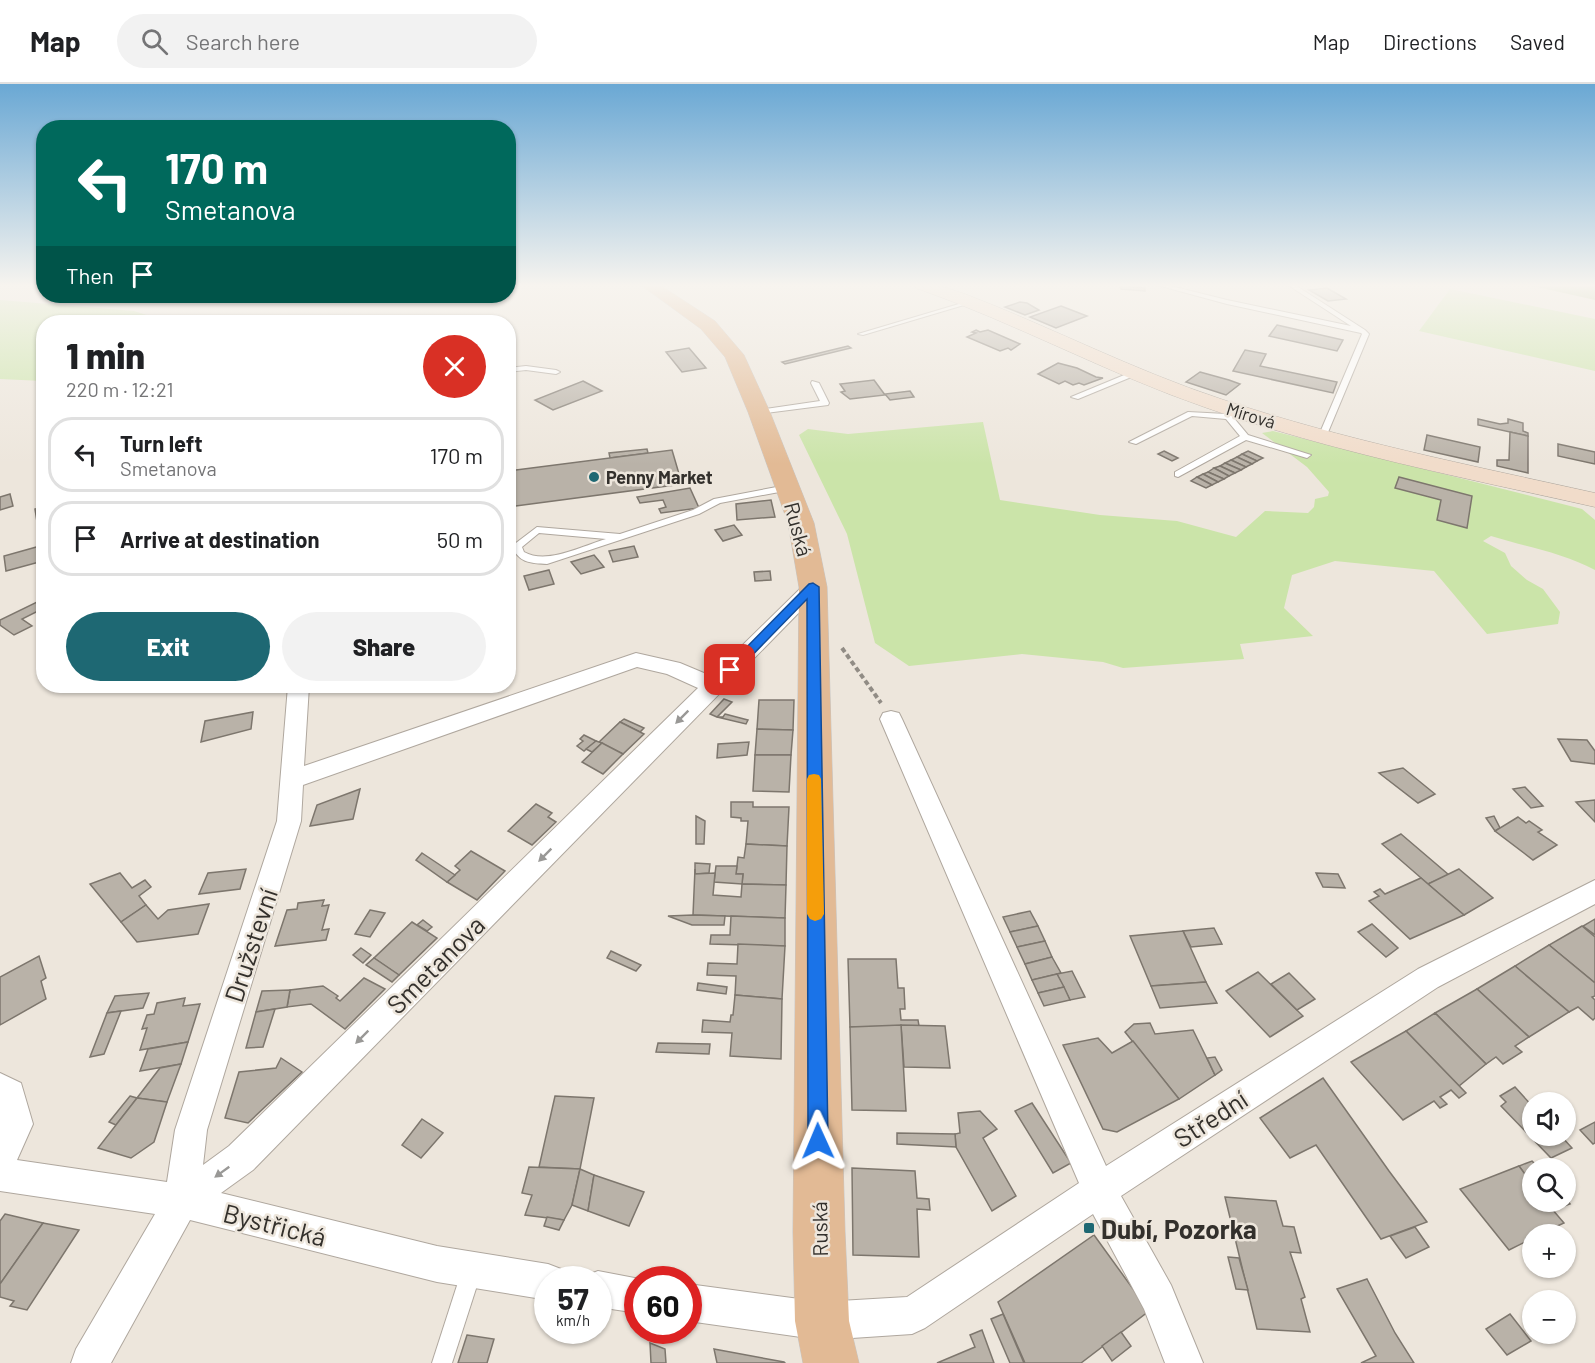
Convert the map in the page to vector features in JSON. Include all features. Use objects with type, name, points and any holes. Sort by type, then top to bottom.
[{"type":"main road","name":"Ruská","points":[[726,345],[734,355],[759,412],[801,523],[813,598],[827,1342]]},
{"type":"street","name":"Mírová","points":[[1071,345],[1232,414],[1437,465],[1595,500]]},
{"type":"street","name":"Smetanova","points":[[90,1363],[183,1201],[241,1158],[713,686],[813,598]]},
{"type":"street","points":[[291,780],[636,660],[673,668],[713,686]]},
{"type":"street","name":"Družstevní","points":[[183,1201],[191,1130],[289,821],[297,693]]},
{"type":"street","points":[[891,719],[1099,1190],[1158,1298],[1184,1363]]},
{"type":"street","name":"Střední","points":[[827,1342],[912,1315],[1099,1190],[1428,978],[1595,891]]},
{"type":"street","points":[[0,1089],[10,1094],[17,1124],[0,1160]]},
{"type":"street","name":"Bystřická","points":[[0,1174],[183,1201],[471,1271],[534,1280]]},
{"type":"street","points":[[702,1306],[827,1342]]},
{"type":"lane","points":[[1323,435],[1362,345]]},
{"type":"lane","points":[[516,369],[526,368],[556,372]]},
{"type":"lane","points":[[1075,397],[1137,373]]},
{"type":"lane","points":[[759,412],[825,403],[815,383]]},
{"type":"lane","points":[[1133,442],[1191,414],[1232,414],[1245,437],[1307,455]]},
{"type":"lane","points":[[1178,474],[1245,437]]},
{"type":"lane","points":[[622,537],[537,530],[529,534],[517,546],[520,554],[531,560],[547,561],[622,537],[696,512],[717,501],[787,488]]},
{"type":"lane","points":[[442,1363],[471,1271]]},
{"type":"path","points":[[813,598],[891,719]]},
{"type":"green space","points":[[0,345],[36,345],[36,381],[0,379]]},
{"type":"green space","points":[[1479,345],[1595,345],[1595,371]]},
{"type":"green space","points":[[983,422],[1000,500],[1100,515],[1177,521],[1236,537],[1265,511],[1308,513],[1314,507],[1315,499],[1328,496],[1329,492],[1307,467],[1262,433],[1273,431],[1582,509],[1595,520],[1595,570],[1557,554],[1491,536],[1483,541],[1505,553],[1511,566],[1527,580],[1543,589],[1560,612],[1558,624],[1487,634],[1434,571],[1335,561],[1292,575],[1284,608],[1313,636],[1240,644],[1244,659],[1123,668],[1103,662],[1022,654],[909,666],[875,643],[847,534],[799,435],[808,429],[848,434]]},
{"type":"building","points":[[985,345],[1019,345],[1011,350],[1008,348],[1000,351]]},
{"type":"building","points":[[1308,345],[1340,345],[1337,351]]},
{"type":"building","points":[[848,346],[851,348],[785,364],[782,362]]},
{"type":"building","points":[[689,348],[706,368],[682,372],[666,352]]},
{"type":"building","points":[[1245,350],[1266,354],[1260,366],[1337,382],[1333,393],[1233,371]]},
{"type":"building","points":[[1058,363],[1103,378],[1084,385],[1079,383],[1073,385],[1065,381],[1059,384],[1038,374]]},
{"type":"building","points":[[1200,372],[1240,384],[1226,395],[1186,382]]},
{"type":"building","points":[[874,380],[885,395],[850,399],[841,392],[845,391],[840,384]]},
{"type":"building","points":[[583,381],[602,391],[553,410],[535,400]]},
{"type":"building","points":[[910,391],[914,397],[890,400],[885,394]]},
{"type":"building","points":[[1478,419],[1500,424],[1508,423],[1508,419],[1523,423],[1523,431],[1528,433],[1528,436],[1478,425]]},
{"type":"building","points":[[1510,432],[1528,436],[1528,473],[1497,466],[1497,460],[1509,460]]},
{"type":"building","points":[[1427,435],[1480,447],[1478,462],[1424,450]]},
{"type":"building","points":[[1558,444],[1595,452],[1595,464],[1558,456]]},
{"type":"building","points":[[647,449],[648,453],[610,458],[609,453]]},
{"type":"building","name":"Penny Market","points":[[672,450],[682,484],[516,506],[516,470]]},
{"type":"building","points":[[1164,451],[1178,458],[1172,461],[1158,454]]},
{"type":"building","points":[[1248,451],[1263,458],[1257,461],[1242,454]]},
{"type":"building","points":[[1242,454],[1257,461],[1252,464],[1237,457]]},
{"type":"building","points":[[1237,457],[1252,464],[1246,467],[1231,460]]},
{"type":"building","points":[[1231,460],[1246,467],[1241,470],[1225,463]]},
{"type":"building","points":[[1225,463],[1241,470],[1235,473],[1220,466]]},
{"type":"building","points":[[1220,466],[1235,473],[1229,476],[1214,468]]},
{"type":"building","points":[[1214,468],[1229,476],[1224,479],[1208,472]]},
{"type":"building","points":[[1208,472],[1224,479],[1218,482],[1203,474]]},
{"type":"building","points":[[1203,474],[1218,482],[1212,485],[1197,477]]},
{"type":"building","points":[[1197,477],[1212,485],[1206,488],[1191,481]]},
{"type":"building","points":[[1399,477],[1472,496],[1467,528],[1437,520],[1441,500],[1395,488]]},
{"type":"building","points":[[690,488],[699,508],[661,513],[659,509],[666,507],[663,500],[640,503],[637,497]]},
{"type":"building","points":[[10,494],[13,506],[0,510],[0,497]]},
{"type":"building","points":[[771,500],[775,517],[737,520],[736,504]]},
{"type":"building","points":[[734,525],[742,535],[723,541],[715,530]]},
{"type":"building","points":[[634,546],[638,557],[613,562],[609,551]]},
{"type":"building","points":[[36,547],[36,563],[6,571],[4,556]]},
{"type":"building","points":[[594,555],[604,567],[581,574],[571,562]]},
{"type":"building","points":[[549,570],[554,584],[529,590],[524,576]]},
{"type":"building","points":[[770,571],[771,580],[755,581],[754,572]]},
{"type":"building","points":[[36,602],[36,612],[22,619],[32,626],[14,635],[0,625],[0,620]]},
{"type":"building","points":[[724,699],[732,702],[717,717],[710,714]]},
{"type":"building","points":[[759,700],[794,700],[793,730],[757,729]]},
{"type":"building","points":[[253,712],[251,729],[201,742],[205,721]]},
{"type":"building","points":[[725,714],[748,720],[746,724],[717,717],[723,717]]},
{"type":"building","points":[[624,719],[644,728],[640,732],[620,722]]},
{"type":"building","points":[[620,722],[644,734],[623,754],[599,742]]},
{"type":"building","points":[[757,729],[793,730],[791,755],[755,755]]},
{"type":"building","points":[[584,735],[596,741],[584,751],[577,746],[583,741],[580,739]]},
{"type":"building","points":[[1558,739],[1587,740],[1595,751],[1595,764],[1571,761]]},
{"type":"building","points":[[596,741],[602,743],[592,752],[586,749]]},
{"type":"building","points":[[749,742],[747,755],[717,758],[718,744]]},
{"type":"building","points":[[602,743],[623,754],[603,774],[582,762]]},
{"type":"building","points":[[755,755],[791,755],[789,792],[753,791]]},
{"type":"building","points":[[1403,768],[1435,794],[1418,803],[1379,773]]},
{"type":"building","points":[[1525,787],[1543,806],[1531,808],[1513,789]]},
{"type":"building","points":[[360,789],[353,819],[310,826],[317,805]]},
{"type":"building","points":[[1595,800],[1595,822],[1576,802]]},
{"type":"building","points":[[731,802],[753,802],[753,807],[789,807],[787,846],[746,844],[748,821],[731,817]]},
{"type":"building","points":[[536,804],[552,813],[548,817],[556,822],[532,845],[508,831]]},
{"type":"building","points":[[696,816],[705,821],[704,844],[696,844]]},
{"type":"building","points":[[1494,816],[1500,828],[1495,831],[1486,818]]},
{"type":"building","points":[[1518,817],[1542,830],[1538,832],[1557,845],[1533,860],[1495,831]]},
{"type":"building","points":[[1401,834],[1449,875],[1428,884],[1382,844]]},
{"type":"building","points":[[746,844],[787,846],[786,885],[742,884],[743,874],[736,874],[738,857],[744,858]]},
{"type":"building","points":[[471,851],[505,871],[477,900],[447,882],[460,870],[455,866]]},
{"type":"building","points":[[422,853],[455,875],[447,882],[416,860]]},
{"type":"building","points":[[695,863],[710,864],[709,873],[695,874]]},
{"type":"building","points":[[716,866],[737,866],[736,874],[743,874],[742,884],[714,882]]},
{"type":"building","points":[[246,869],[240,889],[199,894],[208,873]]},
{"type":"building","points":[[695,869],[695,874],[715,873],[713,895],[741,897],[742,884],[786,885],[785,918],[693,915]]},
{"type":"building","points":[[1459,869],[1493,898],[1464,915],[1428,884]]},
{"type":"building","points":[[120,873],[132,888],[145,880],[151,887],[139,896],[146,905],[121,922],[90,884]]},
{"type":"building","points":[[1316,873],[1338,874],[1345,888],[1323,887]]},
{"type":"building","points":[[1421,878],[1464,915],[1410,939],[1369,901],[1379,896],[1374,892],[1380,889],[1385,894]]},
{"type":"building","points":[[324,900],[322,906],[329,905],[322,930],[329,929],[326,940],[275,946],[287,910],[297,909],[298,903]]},
{"type":"building","points":[[209,904],[198,934],[137,942],[121,922],[146,905],[158,919],[168,910]]},
{"type":"building","points":[[370,910],[385,913],[370,937],[355,934]]},
{"type":"building","points":[[1030,911],[1038,926],[1010,932],[1003,917]]},
{"type":"building","points":[[668,916],[725,916],[724,925],[692,925]]},
{"type":"building","points":[[731,916],[785,918],[785,946],[710,944],[711,935],[730,935]]},
{"type":"building","points":[[1595,919],[1595,935],[1583,926]]},
{"type":"building","points":[[423,920],[432,927],[427,931],[417,925]]},
{"type":"building","points":[[412,922],[437,938],[399,975],[374,958]]},
{"type":"building","points":[[1372,924],[1398,948],[1386,957],[1358,932]]},
{"type":"building","points":[[1038,926],[1045,941],[1017,947],[1010,932]]},
{"type":"building","points":[[1582,926],[1595,937],[1595,983],[1549,945]]},
{"type":"building","points":[[1214,928],[1222,944],[1191,947],[1183,931]]},
{"type":"building","points":[[1183,931],[1206,982],[1151,986],[1130,936]]},
{"type":"building","points":[[1045,941],[1052,957],[1025,964],[1017,947]]},
{"type":"building","points":[[738,944],[785,946],[782,999],[735,995],[736,976],[707,975],[708,963],[737,964]]},
{"type":"building","points":[[1549,945],[1595,983],[1595,996],[1592,997],[1595,1000],[1593,1020],[1578,1007],[1569,1012],[1515,966]]},
{"type":"building","points":[[361,948],[371,955],[363,963],[353,955]]},
{"type":"building","points":[[611,951],[641,965],[636,971],[607,958]]},
{"type":"building","points":[[39,956],[46,978],[41,981],[46,999],[0,1025],[0,977]]},
{"type":"building","points":[[1052,957],[1061,973],[1032,980],[1025,964]]},
{"type":"building","points":[[374,958],[399,975],[392,982],[366,965]]},
{"type":"building","points":[[848,959],[896,959],[898,988],[904,988],[905,1009],[900,1009],[901,1020],[918,1020],[919,1026],[850,1027]]},
{"type":"building","points":[[1515,966],[1569,1012],[1529,1037],[1477,989]]},
{"type":"building","points":[[1072,971],[1085,997],[1070,1000],[1057,974]]},
{"type":"building","points":[[1258,972],[1303,1016],[1270,1037],[1226,991]]},
{"type":"building","points":[[1289,973],[1315,999],[1297,1010],[1271,984]]},
{"type":"building","points":[[1057,974],[1064,987],[1038,993],[1032,980]]},
{"type":"building","points":[[364,978],[385,989],[345,1029],[311,1004],[287,1007],[290,990],[323,986],[338,996],[336,998],[340,1001]]},
{"type":"building","points":[[1206,982],[1217,1003],[1160,1008],[1151,986]]},
{"type":"building","points":[[698,983],[727,987],[726,994],[697,990]]},
{"type":"building","points":[[1064,987],[1070,1000],[1044,1006],[1038,993]]},
{"type":"building","points":[[1477,989],[1529,1037],[1515,1046],[1522,1052],[1503,1064],[1496,1057],[1486,1064],[1435,1013]]},
{"type":"building","points":[[290,990],[287,1007],[256,1012],[262,991]]},
{"type":"building","points":[[149,993],[143,1008],[107,1013],[115,996]]},
{"type":"building","points":[[735,995],[782,999],[781,1059],[730,1056],[732,1033],[702,1032],[703,1020],[730,1022]]},
{"type":"building","points":[[185,998],[183,1006],[200,1004],[188,1042],[140,1050],[147,1028],[142,1029],[147,1015],[154,1014],[157,1003]]},
{"type":"building","points":[[275,1009],[263,1047],[246,1048],[256,1012]]},
{"type":"building","points":[[121,1011],[104,1054],[90,1057],[107,1013]]},
{"type":"building","points":[[1435,1013],[1486,1064],[1459,1086],[1406,1031]]},
{"type":"building","points":[[1150,1023],[1155,1034],[1193,1030],[1215,1075],[1179,1099],[1125,1032],[1134,1024]]},
{"type":"building","points":[[901,1025],[945,1026],[950,1068],[904,1067]]},
{"type":"building","points":[[901,1025],[906,1111],[852,1110],[850,1027]]},
{"type":"building","points":[[1406,1031],[1466,1093],[1459,1098],[1451,1090],[1440,1097],[1447,1104],[1440,1108],[1434,1101],[1403,1120],[1351,1062]]},
{"type":"building","points":[[1098,1038],[1112,1053],[1133,1041],[1179,1099],[1117,1132],[1103,1129],[1063,1045]]},
{"type":"building","points":[[188,1042],[181,1064],[140,1071],[148,1049]]},
{"type":"building","points":[[658,1043],[710,1044],[709,1054],[656,1052]]},
{"type":"building","points":[[1215,1057],[1222,1070],[1215,1075],[1207,1058]]},
{"type":"building","points":[[281,1058],[302,1072],[248,1123],[225,1118],[239,1072],[276,1068]]},
{"type":"building","points":[[181,1064],[167,1102],[137,1098],[160,1068]]},
{"type":"building","points":[[1323,1078],[1427,1222],[1381,1239],[1316,1145],[1290,1158],[1260,1118]]},
{"type":"building","points":[[1515,1087],[1522,1095],[1522,1128],[1501,1106],[1506,1102],[1500,1096]]},
{"type":"building","points":[[130,1096],[137,1098],[116,1125],[109,1122]]},
{"type":"building","points":[[555,1096],[594,1098],[580,1169],[539,1167]]},
{"type":"building","points":[[137,1098],[167,1102],[154,1142],[131,1158],[98,1148]]},
{"type":"building","points":[[1032,1103],[1071,1163],[1053,1173],[1015,1111]]},
{"type":"building","points":[[980,1111],[997,1129],[983,1138],[1016,1196],[992,1211],[956,1147],[955,1134],[960,1133],[958,1113]]},
{"type":"building","points":[[422,1119],[443,1133],[421,1158],[402,1145]]},
{"type":"building","points":[[1595,1122],[1595,1143],[1593,1144],[1580,1130]]},
{"type":"building","points":[[897,1133],[955,1134],[956,1147],[897,1144]]},
{"type":"building","points":[[1539,1146],[1570,1146],[1572,1148],[1551,1158]]},
{"type":"building","points":[[1519,1166],[1522,1170],[1522,1212],[1555,1212],[1564,1223],[1522,1224],[1522,1244],[1509,1250],[1460,1189]]},
{"type":"building","points":[[529,1167],[580,1169],[572,1205],[564,1220],[525,1215],[532,1195],[522,1193]]},
{"type":"building","points":[[852,1168],[915,1171],[917,1198],[929,1199],[930,1210],[917,1209],[919,1257],[853,1255]]},
{"type":"building","points":[[580,1169],[594,1175],[588,1211],[572,1205]]},
{"type":"building","points":[[594,1175],[644,1192],[629,1226],[588,1211]]},
{"type":"building","points":[[1225,1197],[1276,1201],[1283,1226],[1294,1227],[1301,1253],[1290,1252],[1305,1297],[1301,1299],[1310,1332],[1257,1329]]},
{"type":"building","points":[[5,1214],[43,1223],[0,1284],[0,1221]]},
{"type":"building","points":[[547,1217],[564,1220],[559,1230],[544,1226]]},
{"type":"building","points":[[43,1223],[79,1230],[27,1310],[10,1306],[14,1301],[0,1297],[0,1284]]},
{"type":"building","points":[[1415,1227],[1429,1247],[1406,1258],[1390,1236]]},
{"type":"building","points":[[1094,1235],[1149,1311],[1081,1363],[1025,1363],[998,1302]]},
{"type":"building","points":[[1228,1257],[1239,1258],[1248,1290],[1236,1289]]},
{"type":"building","points":[[1367,1279],[1395,1333],[1414,1363],[1361,1363],[1376,1356],[1337,1289]]},
{"type":"building","points":[[1003,1314],[1024,1363],[1010,1363],[991,1319]]},
{"type":"building","points":[[1510,1314],[1522,1329],[1522,1344],[1526,1344],[1507,1355],[1486,1329]]},
{"type":"building","points":[[982,1330],[994,1363],[937,1363],[975,1347],[970,1335]]},
{"type":"building","points":[[1121,1332],[1131,1346],[1112,1361],[1102,1346]]},
{"type":"building","points":[[467,1335],[494,1339],[487,1363],[458,1363]]},
{"type":"building","points":[[650,1344],[665,1349],[666,1363],[651,1363]]},
{"type":"building","points":[[714,1349],[784,1362],[785,1363],[717,1363]]},
{"type":"slow traffic","points":[[814,779],[815,914]]},
{"type":"place","name":"Penny Market","points":[[594,477]]},
{"type":"place","name":"Dubí, Pozorka","points":[[1089,1228]]},
{"type":"route","points":[[730,670],[813,587],[818,1141]]}]
